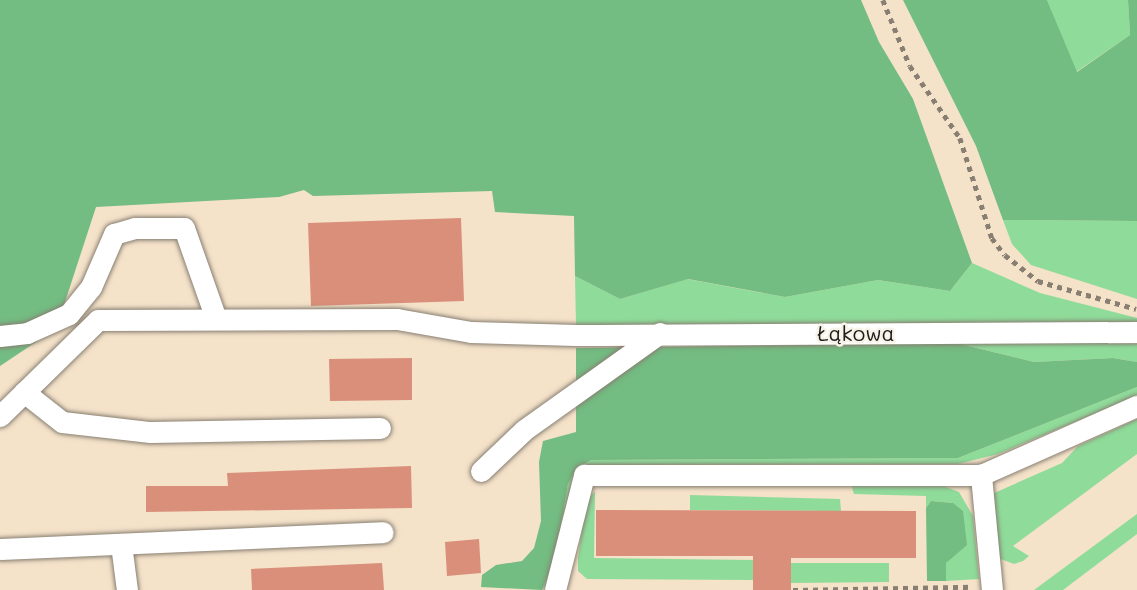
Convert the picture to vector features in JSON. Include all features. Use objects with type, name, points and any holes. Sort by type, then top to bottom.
[{"type":"lane","points":[[0,336],[27,333],[79,306],[114,233],[135,228],[184,228],[216,319]]},
{"type":"lane","name":"Łąkowa","points":[[0,416],[98,320],[397,319],[471,332],[576,335],[1137,332]]},
{"type":"lane","points":[[481,471],[524,430],[660,333]]},
{"type":"lane","points":[[24,392],[62,422],[150,432],[380,428]]},
{"type":"lane","points":[[555,590],[584,475],[981,475],[1137,406]]},
{"type":"lane","points":[[981,475],[991,584]]},
{"type":"lane","points":[[0,549],[383,532]]},
{"type":"lane","points":[[121,544],[127,590]]},
{"type":"path","points":[[883,0],[910,66],[960,138],[992,238],[1005,255],[1038,281],[1137,309]]},
{"type":"path","points":[[793,590],[944,588]]},
{"type":"green space","points":[[0,0],[861,0],[879,42],[913,99],[972,263],[950,291],[878,280],[785,297],[688,279],[620,299],[575,276],[574,216],[495,212],[492,191],[313,196],[304,190],[279,197],[96,207],[64,305],[36,342],[0,366]]},
{"type":"green space","points":[[903,0],[1047,0],[1077,72],[1130,35],[1128,0],[1137,0],[1137,221],[1003,220],[976,146]]},
{"type":"green space","points":[[1047,0],[1128,0],[1130,35],[1076,72]]},
{"type":"green space","points":[[1003,220],[1137,221],[1137,299],[1031,265],[1012,244]]},
{"type":"green space","points":[[972,263],[1040,293],[1137,318],[1137,323],[576,325],[575,276],[620,299],[687,279],[785,297],[878,280],[950,291]]},
{"type":"green space","points":[[1060,341],[1137,344],[1137,362],[1113,358],[1034,362],[956,343]]},
{"type":"green space","points":[[956,343],[1034,362],[1113,358],[1137,362],[1137,387],[958,458],[591,460],[577,468],[568,484],[556,555],[542,590],[481,587],[482,575],[496,565],[522,561],[534,548],[541,521],[539,462],[543,441],[576,432],[576,348]]},
{"type":"green space","points":[[1137,387],[1137,396],[998,454],[958,464],[588,465],[571,483],[558,571],[542,590],[556,555],[568,484],[577,468],[591,460],[958,458]]},
{"type":"green space","points":[[1137,419],[1137,454],[1013,546],[1029,556],[1023,561],[1014,564],[998,558],[992,494],[1062,463],[1078,446]]},
{"type":"green space","points":[[851,484],[939,484],[959,492],[973,516],[979,579],[946,581],[946,563],[953,555],[953,503],[931,501],[926,508],[926,496],[854,494]]},
{"type":"green space","points":[[595,492],[594,558],[753,560],[753,580],[587,579],[578,571],[578,558],[586,500]]},
{"type":"green space","points":[[690,495],[840,499],[841,511],[690,510]]},
{"type":"green space","points":[[931,501],[953,503],[963,511],[967,545],[946,563],[946,581],[927,581],[926,508]]},
{"type":"green space","points":[[1137,514],[1137,534],[1063,590],[1034,590]]},
{"type":"green space","points":[[791,563],[889,563],[889,582],[791,583]]},
{"type":"building","points":[[461,218],[464,301],[311,306],[308,223]]},
{"type":"building","points":[[412,358],[412,400],[330,401],[329,359]]},
{"type":"building","points":[[411,466],[412,508],[146,512],[146,486],[228,486],[227,473]]},
{"type":"building","points":[[596,510],[916,511],[916,558],[791,558],[791,590],[753,590],[753,556],[596,556]]},
{"type":"building","points":[[479,539],[481,573],[447,576],[445,542]]},
{"type":"building","points":[[382,563],[384,590],[252,590],[251,569]]}]
